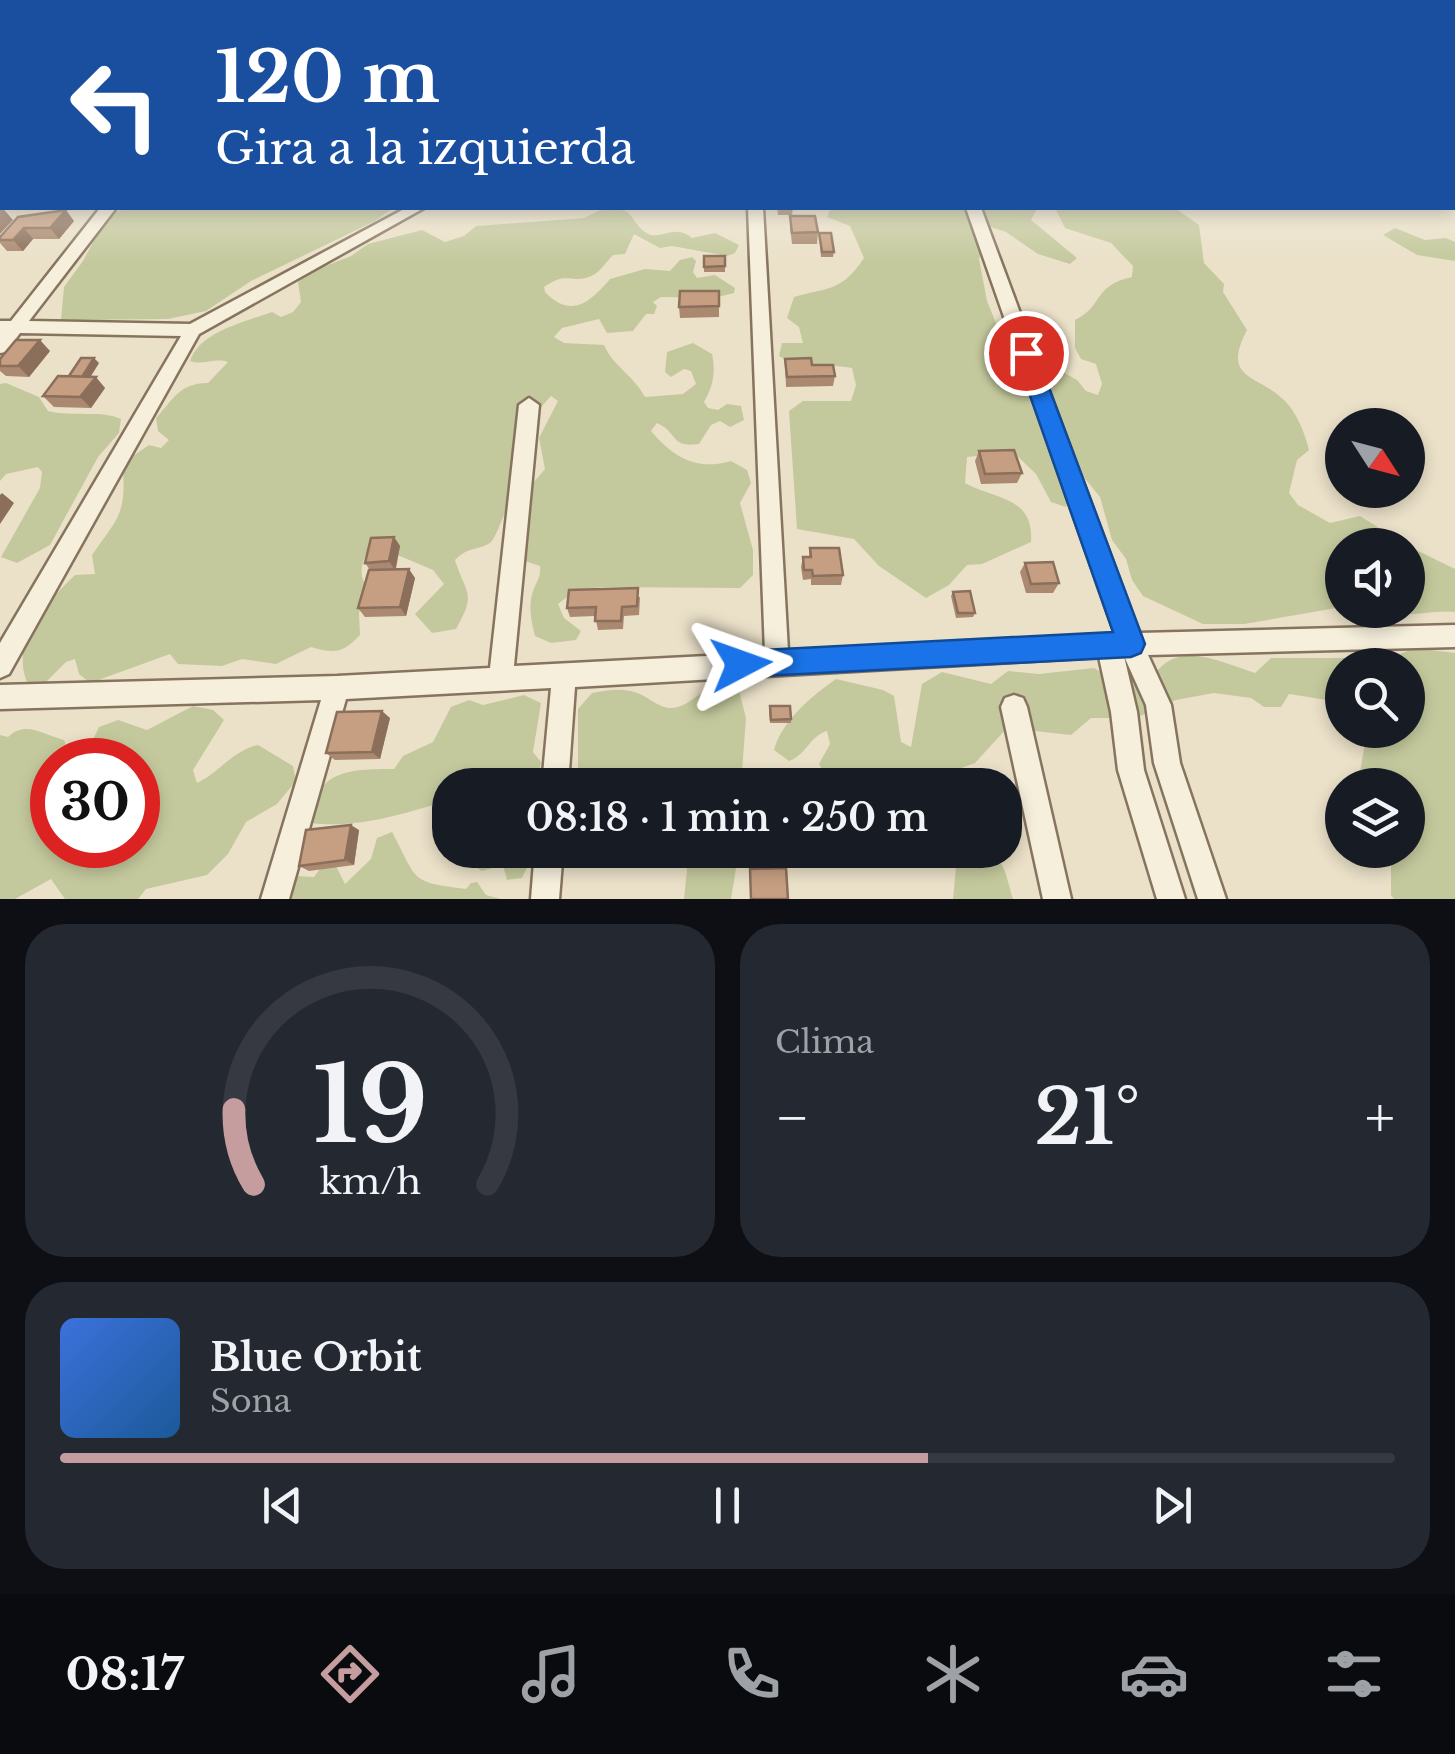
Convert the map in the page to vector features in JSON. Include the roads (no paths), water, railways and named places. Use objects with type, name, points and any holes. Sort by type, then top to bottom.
[{"type":"street","points":[[0,347],[8,327],[106,210]]},
{"type":"street","points":[[8,327],[193,330],[412,210]]},
{"type":"street","points":[[755,210],[776,662]]},
{"type":"street","points":[[974,210],[1119,645],[1132,770],[1171,899]]},
{"type":"street","points":[[0,666],[193,330]]},
{"type":"street","points":[[501,679],[529,405]]},
{"type":"street","points":[[0,697],[337,688],[1119,645],[1455,636]]},
{"type":"street","points":[[1119,645],[1158,705],[1167,763],[1212,899]]},
{"type":"street","points":[[556,768],[564,675]]},
{"type":"street","points":[[276,899],[337,688]]},
{"type":"street","points":[[1014,706],[1057,899]]},
{"type":"street","points":[[545,899],[548,868]]}]
